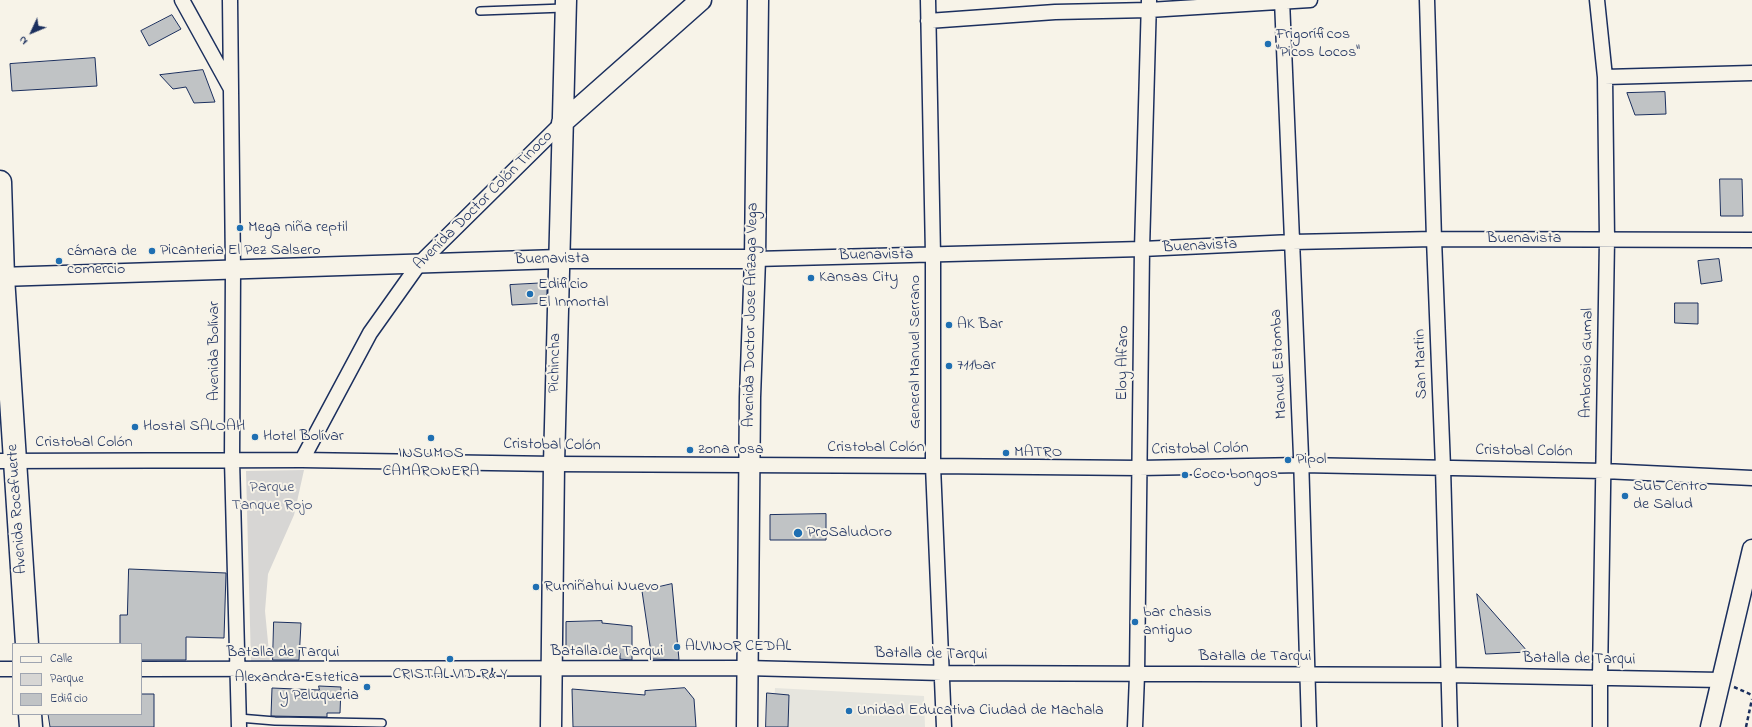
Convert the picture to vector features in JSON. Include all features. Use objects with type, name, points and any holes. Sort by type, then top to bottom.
[{"type":"main road","name":"Avenida Doctor Colón Tinoco","points":[[562,123],[701,0]]},
{"type":"main road","name":"Avenida Doctor Jose Arízaga Vega","points":[[747,727],[750,397],[755,259],[758,0]]},
{"type":"main road","name":"Pichincha","points":[[551,727],[554,464],[566,4]]},
{"type":"main road","name":"Avenida Rocafuerte","points":[[0,182],[1,277],[8,461],[27,643]]},
{"type":"main road","points":[[30,715],[31,727]]},
{"type":"street","points":[[182,0],[230,88]]},
{"type":"street","name":"Avenida Bolívar","points":[[230,0],[233,270],[232,460],[239,722]]},
{"type":"street","name":"General Manuel Serrano","points":[[928,0],[933,255],[933,466],[944,727]]},
{"type":"street","name":"Manuel Estomba","points":[[1282,0],[1302,465],[1309,727]]},
{"type":"street","points":[[928,21],[1054,6],[1149,5],[1310,0]]},
{"type":"street","name":"San Martin","points":[[1426,0],[1434,239],[1444,467],[1450,727]]},
{"type":"street","name":"Ambrosio Gumal","points":[[1597,0],[1605,77],[1607,239],[1600,727]]},
{"type":"street","name":"Eloy Alfaro","points":[[1135,727],[1137,675],[1142,250],[1149,5]]},
{"type":"street","points":[[1605,77],[1752,73]]},
{"type":"street","name":"Avenida Doctor Colón Tinoco","points":[[302,460],[370,333],[419,264],[562,123]]},
{"type":"street","name":"Buenavista","points":[[1,277],[559,259],[755,259],[1142,250],[1292,242],[1434,239],[1752,240]]},
{"type":"street","name":"Cristobal Colón","points":[[8,461],[302,460],[554,464],[749,464],[1139,468],[1302,465],[1604,471],[1752,478]]},
{"type":"street","points":[[1710,727],[1752,549]]},
{"type":"street","name":"Batalla de Tarqui","points":[[142,669],[748,668],[942,673],[1137,675],[1448,675],[1721,680]]},
{"type":"street","points":[[0,669],[12,669]]},
{"type":"lane","points":[[480,11],[566,4]]},
{"type":"lane","points":[[239,722],[274,721],[382,723]]},
{"type":"path","points":[[1746,727],[1752,699]]},
{"type":"shaded area","name":"Unidad Educativa Ciudad de Machala","points":[[775,688],[924,696],[925,727],[773,727]]},
{"type":"green space","name":"Parque Tanque Rojo","points":[[304,470],[294,515],[268,574],[265,611],[270,663],[251,663],[246,471]]},
{"type":"building","points":[[172,15],[181,29],[149,46],[141,31]]},
{"type":"building","points":[[95,58],[97,86],[12,91],[10,64]]},
{"type":"building","points":[[203,70],[215,102],[194,103],[186,87],[173,89],[160,75]]},
{"type":"building","points":[[1665,92],[1666,114],[1635,115],[1627,93]]},
{"type":"building","points":[[1720,179],[1742,179],[1743,216],[1721,216]]},
{"type":"building","points":[[1719,259],[1722,281],[1701,284],[1698,261]]},
{"type":"building","name":"Edificio El Inmortal","points":[[547,283],[547,303],[512,305],[510,285]]},
{"type":"building","points":[[1675,303],[1698,303],[1698,324],[1675,323]]},
{"type":"building","name":"ProSaludOro","points":[[826,514],[826,540],[770,540],[770,515]]},
{"type":"building","points":[[129,569],[226,573],[224,638],[186,637],[186,660],[142,660],[142,643],[120,643],[120,615],[127,615]]},
{"type":"building","points":[[672,584],[679,660],[652,659],[642,591]]},
{"type":"building","points":[[1477,594],[1528,652],[1486,654]]},
{"type":"building","points":[[602,621],[602,623],[632,626],[632,660],[620,659],[620,653],[566,654],[566,622]]},
{"type":"building","points":[[274,622],[301,623],[299,660],[273,660]]},
{"type":"building","points":[[319,686],[341,687],[340,713],[327,713],[327,717],[271,716],[272,688],[319,690]]},
{"type":"building","points":[[685,688],[694,699],[696,727],[573,727],[572,689],[645,695],[645,691]]},
{"type":"building","points":[[767,693],[789,695],[788,727],[766,727]]},
{"type":"building","points":[[142,694],[154,694],[154,727],[50,727],[48,715],[142,715]]},
{"type":"place","name":"Frigoríficos \"Picos Locos\"","points":[[1268,44]]},
{"type":"place","name":"Mega niña reptil","points":[[240,228]]},
{"type":"place","name":"Picanteria El Pez Salsero","points":[[152,251]]},
{"type":"place","name":"cámara de comercio","points":[[59,261]]},
{"type":"place","name":"Kansas City","points":[[811,278]]},
{"type":"place","name":"Edificio El Inmortal","points":[[530,294]]},
{"type":"place","name":"AK Bar","points":[[949,325]]},
{"type":"place","name":"711bar","points":[[949,366]]},
{"type":"place","name":"Hostal SALOAH","points":[[135,427]]},
{"type":"place","name":"Hotel Bolívar","points":[[255,437]]},
{"type":"place","name":"INSUMOS CAMARONERA","points":[[431,438]]},
{"type":"place","name":"zona rosa","points":[[690,450]]},
{"type":"place","name":"MATRO","points":[[1006,453]]},
{"type":"place","name":"Pipol","points":[[1288,460]]},
{"type":"place","name":"Coco bongos","points":[[1185,475]]},
{"type":"place","name":"Sub Centro de Salud","points":[[1625,496]]},
{"type":"place","name":"ProSaludOro","points":[[798,533]]},
{"type":"place","name":"Rumiñahui Nuevo","points":[[536,587]]},
{"type":"place","name":"bar chasis antiguo","points":[[1135,622]]},
{"type":"place","name":"ALVINOR CEDAL","points":[[677,647]]},
{"type":"place","name":"CRISTAL VID R& Y","points":[[450,659]]},
{"type":"place","name":"Alexandra Estetica y Peluqueria","points":[[367,687]]},
{"type":"place","name":"Unidad Educativa Ciudad de Machala","points":[[849,711]]}]
